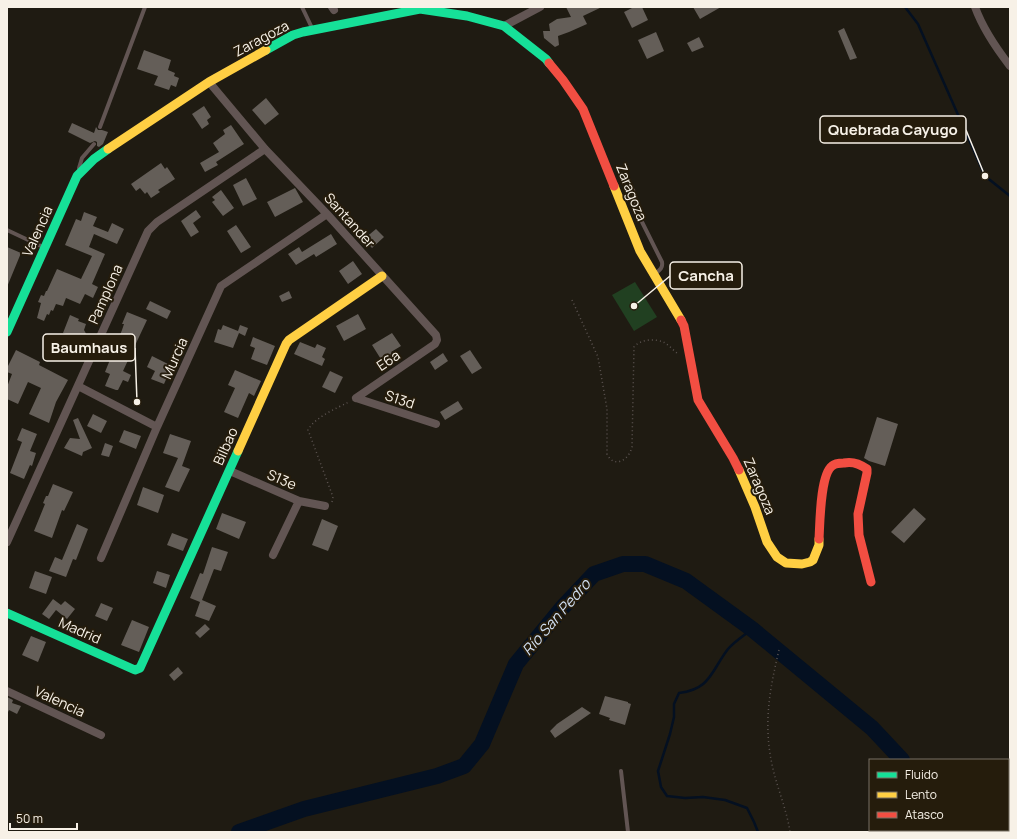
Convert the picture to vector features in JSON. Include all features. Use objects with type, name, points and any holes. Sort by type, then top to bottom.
[{"type":"street","points":[[504,26],[540,7]]},
{"type":"street","points":[[975,7],[996,47],[1010,66]]},
{"type":"street","name":"Zaragoza","points":[[77,176],[89,162],[209,82],[293,35],[420,8],[467,16],[504,26],[546,59],[583,109],[640,251],[684,326],[698,400],[733,458],[756,507],[767,542],[777,557],[786,563],[802,564],[810,562],[819,545],[822,489],[830,467],[835,464],[849,462],[860,464],[867,469],[867,473],[858,514],[859,535],[871,582]]},
{"type":"street","name":"Santander","points":[[209,82],[265,149],[327,214],[436,335],[437,340],[434,344]]},
{"type":"street","name":"Pamplona","points":[[7,542],[148,231],[157,222],[265,149]]},
{"type":"street","name":"Valencia","points":[[7,332],[77,176]]},
{"type":"street","name":"Murcia","points":[[101,558],[221,286],[327,214]]},
{"type":"street","name":"Bilbao","points":[[141,667],[286,344],[289,340],[382,276]]},
{"type":"street","points":[[7,309],[12,318]]},
{"type":"street","name":"E6a","points":[[356,398],[434,344]]},
{"type":"street","points":[[78,386],[158,427]]},
{"type":"street","name":"S13d","points":[[356,398],[436,424]]},
{"type":"street","name":"S13e","points":[[230,471],[299,501],[325,506]]},
{"type":"street","points":[[273,554],[299,501]]},
{"type":"street","name":"Madrid","points":[[7,613],[135,670],[139,670],[141,667]]},
{"type":"street","name":"Valencia","points":[[7,691],[101,735]]},
{"type":"lane","points":[[100,127],[145,7]]},
{"type":"lane","points":[[302,7],[313,30]]},
{"type":"lane","name":"Valencia","points":[[77,176],[82,158],[94,144]]},
{"type":"lane","points":[[633,190],[639,216],[662,262],[662,269],[654,275]]},
{"type":"lane","points":[[7,230],[44,248]]},
{"type":"lane","points":[[621,771],[628,832]]},
{"type":"path","points":[[572,300],[598,357],[607,409],[607,454],[612,460],[619,462],[631,454],[633,349],[636,344],[651,340],[665,343],[691,365]]},
{"type":"path","points":[[325,506],[332,502],[333,496],[308,430],[321,417],[356,398]]},
{"type":"path","points":[[779,650],[769,699],[767,734],[773,769],[790,832]]},
{"type":"green space","points":[[635,282],[657,317],[634,331],[612,295]]},
{"type":"building","points":[[566,7],[602,7],[583,16],[587,24],[558,36],[559,45],[555,47],[544,38],[543,31],[550,31],[549,24],[557,19],[571,17]]},
{"type":"building","points":[[634,7],[642,7],[648,20],[632,28],[624,12]]},
{"type":"building","points":[[693,7],[721,7],[700,19]]},
{"type":"building","points":[[844,28],[857,58],[850,60],[838,31]]},
{"type":"building","points":[[656,32],[664,51],[647,59],[638,40]]},
{"type":"building","points":[[699,37],[704,47],[692,52],[687,43]]},
{"type":"building","points":[[144,50],[171,60],[168,70],[175,73],[174,76],[179,78],[176,87],[171,85],[169,90],[154,85],[158,76],[137,69]]},
{"type":"building","points":[[266,98],[279,114],[265,125],[252,110]]},
{"type":"building","points":[[204,106],[211,117],[207,120],[209,124],[202,129],[192,114]]},
{"type":"building","points":[[72,123],[94,133],[96,127],[98,130],[108,132],[103,144],[99,147],[95,141],[90,143],[68,132]]},
{"type":"building","points":[[231,125],[244,144],[216,162],[218,165],[205,172],[200,163],[219,152],[213,143],[225,134],[223,130]]},
{"type":"building","points":[[161,163],[165,169],[167,167],[175,179],[158,190],[160,192],[151,198],[147,192],[145,194],[140,188],[136,191],[131,184]]},
{"type":"building","points":[[246,178],[257,199],[243,206],[233,185]]},
{"type":"building","points":[[295,188],[303,202],[275,217],[267,202]]},
{"type":"building","points":[[221,190],[234,208],[223,216],[212,202],[215,200],[212,197]]},
{"type":"building","points":[[196,210],[201,217],[193,223],[199,232],[191,237],[181,221]]},
{"type":"building","points":[[84,212],[97,217],[93,226],[108,232],[112,223],[124,229],[117,244],[94,234],[89,247],[105,254],[92,284],[98,287],[93,298],[85,294],[80,304],[66,298],[63,306],[56,304],[53,311],[51,310],[49,315],[47,314],[44,321],[37,318],[41,303],[38,302],[41,295],[44,296],[47,291],[57,269],[81,279],[92,256],[65,245],[76,219],[81,221]]},
{"type":"building","points":[[236,225],[251,247],[241,253],[227,231]]},
{"type":"building","points":[[376,229],[384,237],[372,248],[364,239]]},
{"type":"building","points":[[331,234],[337,244],[316,257],[314,254],[296,265],[288,254],[299,247],[302,252]]},
{"type":"building","points":[[7,247],[21,253],[7,287]]},
{"type":"building","points":[[353,261],[362,274],[348,284],[339,271]]},
{"type":"building","points":[[289,291],[292,298],[282,302],[279,296]]},
{"type":"building","points":[[150,301],[171,311],[167,319],[146,309]]},
{"type":"building","points":[[127,312],[147,320],[123,371],[131,375],[128,382],[123,380],[118,390],[116,390],[105,386],[110,374],[105,372],[122,330],[124,324],[122,324]]},
{"type":"building","points":[[358,314],[366,329],[344,341],[336,326]]},
{"type":"building","points":[[70,315],[79,319],[78,321],[86,324],[84,330],[89,339],[77,346],[72,336],[63,333]]},
{"type":"building","points":[[223,325],[238,331],[240,325],[248,328],[245,336],[239,333],[233,348],[214,342],[218,329],[221,330]]},
{"type":"building","points":[[392,333],[401,346],[391,352],[395,357],[384,364],[372,345]]},
{"type":"building","points":[[253,337],[275,346],[267,365],[251,359],[255,348],[250,346]]},
{"type":"building","points":[[300,342],[315,348],[317,344],[326,348],[322,357],[325,359],[322,366],[294,354]]},
{"type":"building","points":[[16,350],[40,362],[39,365],[68,380],[56,402],[49,423],[29,414],[41,388],[28,382],[18,404],[7,399],[7,387],[12,374],[7,372],[7,368]]},
{"type":"building","points":[[470,350],[482,368],[472,374],[460,356]]},
{"type":"building","points":[[443,353],[448,361],[435,370],[430,362]]},
{"type":"building","points":[[152,356],[172,366],[164,384],[151,379],[155,371],[147,367]]},
{"type":"building","points":[[235,370],[261,381],[254,396],[249,393],[238,418],[224,412],[235,388],[228,385]]},
{"type":"building","points":[[330,371],[343,377],[335,393],[322,387]]},
{"type":"building","points":[[458,401],[463,409],[445,420],[440,412]]},
{"type":"building","points":[[93,414],[107,421],[101,433],[87,426]]},
{"type":"building","points":[[877,417],[898,424],[885,466],[864,458]]},
{"type":"building","points":[[78,418],[92,448],[83,452],[82,456],[64,448],[70,438],[80,439],[73,420]]},
{"type":"building","points":[[22,428],[37,434],[30,451],[36,453],[32,466],[30,465],[24,479],[10,473],[22,442],[17,440]]},
{"type":"building","points":[[124,430],[141,436],[136,449],[119,442]]},
{"type":"building","points":[[170,434],[191,441],[182,466],[190,469],[179,492],[165,487],[178,458],[163,453]]},
{"type":"building","points":[[105,443],[113,446],[109,457],[101,455]]},
{"type":"building","points":[[53,484],[73,492],[64,511],[62,510],[52,538],[34,531],[45,504],[43,503]]},
{"type":"building","points":[[143,487],[164,495],[158,513],[137,505]]},
{"type":"building","points":[[914,508],[926,519],[904,543],[891,532]]},
{"type":"building","points":[[222,513],[246,522],[239,539],[216,529]]},
{"type":"building","points":[[322,519],[338,526],[328,551],[312,545]]},
{"type":"building","points":[[77,524],[88,529],[76,560],[73,559],[66,577],[49,571],[55,557],[62,560]]},
{"type":"building","points":[[172,533],[188,539],[183,551],[167,545]]},
{"type":"building","points":[[212,547],[228,552],[221,571],[214,569],[202,600],[216,606],[209,621],[195,616],[200,602],[190,598],[200,573],[203,574]]},
{"type":"building","points":[[35,571],[52,577],[46,594],[29,588]]},
{"type":"building","points":[[157,571],[170,575],[166,588],[153,583]]},
{"type":"building","points":[[53,599],[61,605],[65,601],[75,609],[67,619],[56,610],[49,619],[42,614]]},
{"type":"building","points":[[101,603],[113,608],[107,621],[95,616]]},
{"type":"building","points":[[132,620],[149,627],[139,652],[121,645]]},
{"type":"building","points":[[205,624],[210,629],[200,638],[195,633]]},
{"type":"building","points":[[31,636],[46,642],[38,662],[22,655]]},
{"type":"building","points":[[178,667],[183,673],[174,681],[169,675]]},
{"type":"building","points":[[605,696],[631,704],[625,725],[609,720],[610,718],[599,714]]},
{"type":"building","points":[[7,697],[13,700],[12,703],[21,706],[17,714],[9,710],[7,714]]},
{"type":"building","points":[[582,707],[591,713],[555,738],[550,731],[557,724]]},
{"type":"waterway","points":[[905,7],[918,24],[985,176],[1010,196]]},
{"type":"waterway","name":"Río San Pedro","points":[[239,832],[304,809],[437,776],[464,766],[482,744],[516,664],[562,608],[594,574],[623,564],[645,564],[686,581],[752,629],[872,728],[901,759]]},
{"type":"waterway","points":[[752,629],[728,649],[709,678],[704,683],[698,688],[679,693],[674,704],[674,717],[670,734],[658,771],[661,787],[667,796],[685,798],[703,797],[725,800],[747,808],[758,832]]},
{"type":"traffic: fast","points":[[266,50],[293,35],[303,32],[420,9],[467,16],[504,26],[549,63]]},
{"type":"traffic: fast","points":[[7,332],[77,176],[94,159],[108,149]]},
{"type":"traffic: fast","points":[[7,613],[135,670],[140,668],[238,451]]},
{"type":"traffic: slow","points":[[108,149],[209,82],[266,50]]},
{"type":"traffic: slow","points":[[614,186],[640,251],[681,320]]},
{"type":"traffic: slow","points":[[238,451],[289,340],[382,276]]},
{"type":"traffic: slow","points":[[739,470],[755,507],[767,542],[777,557],[786,563],[802,564],[810,562],[813,560],[819,545],[819,539]]},
{"type":"traffic: jam","points":[[549,63],[583,109],[614,186]]},
{"type":"traffic: jam","points":[[681,320],[684,326],[698,400],[739,470]]},
{"type":"traffic: jam","points":[[819,539],[821,500],[828,471],[833,465],[839,463],[847,462],[859,464],[867,469],[858,514],[859,535],[871,582]]},
{"type":"place","name":"Quebrada Cayugo","points":[[985,176]]},
{"type":"place","name":"Cancha","points":[[634,306]]},
{"type":"place","name":"Baumhaus","points":[[137,402]]}]
